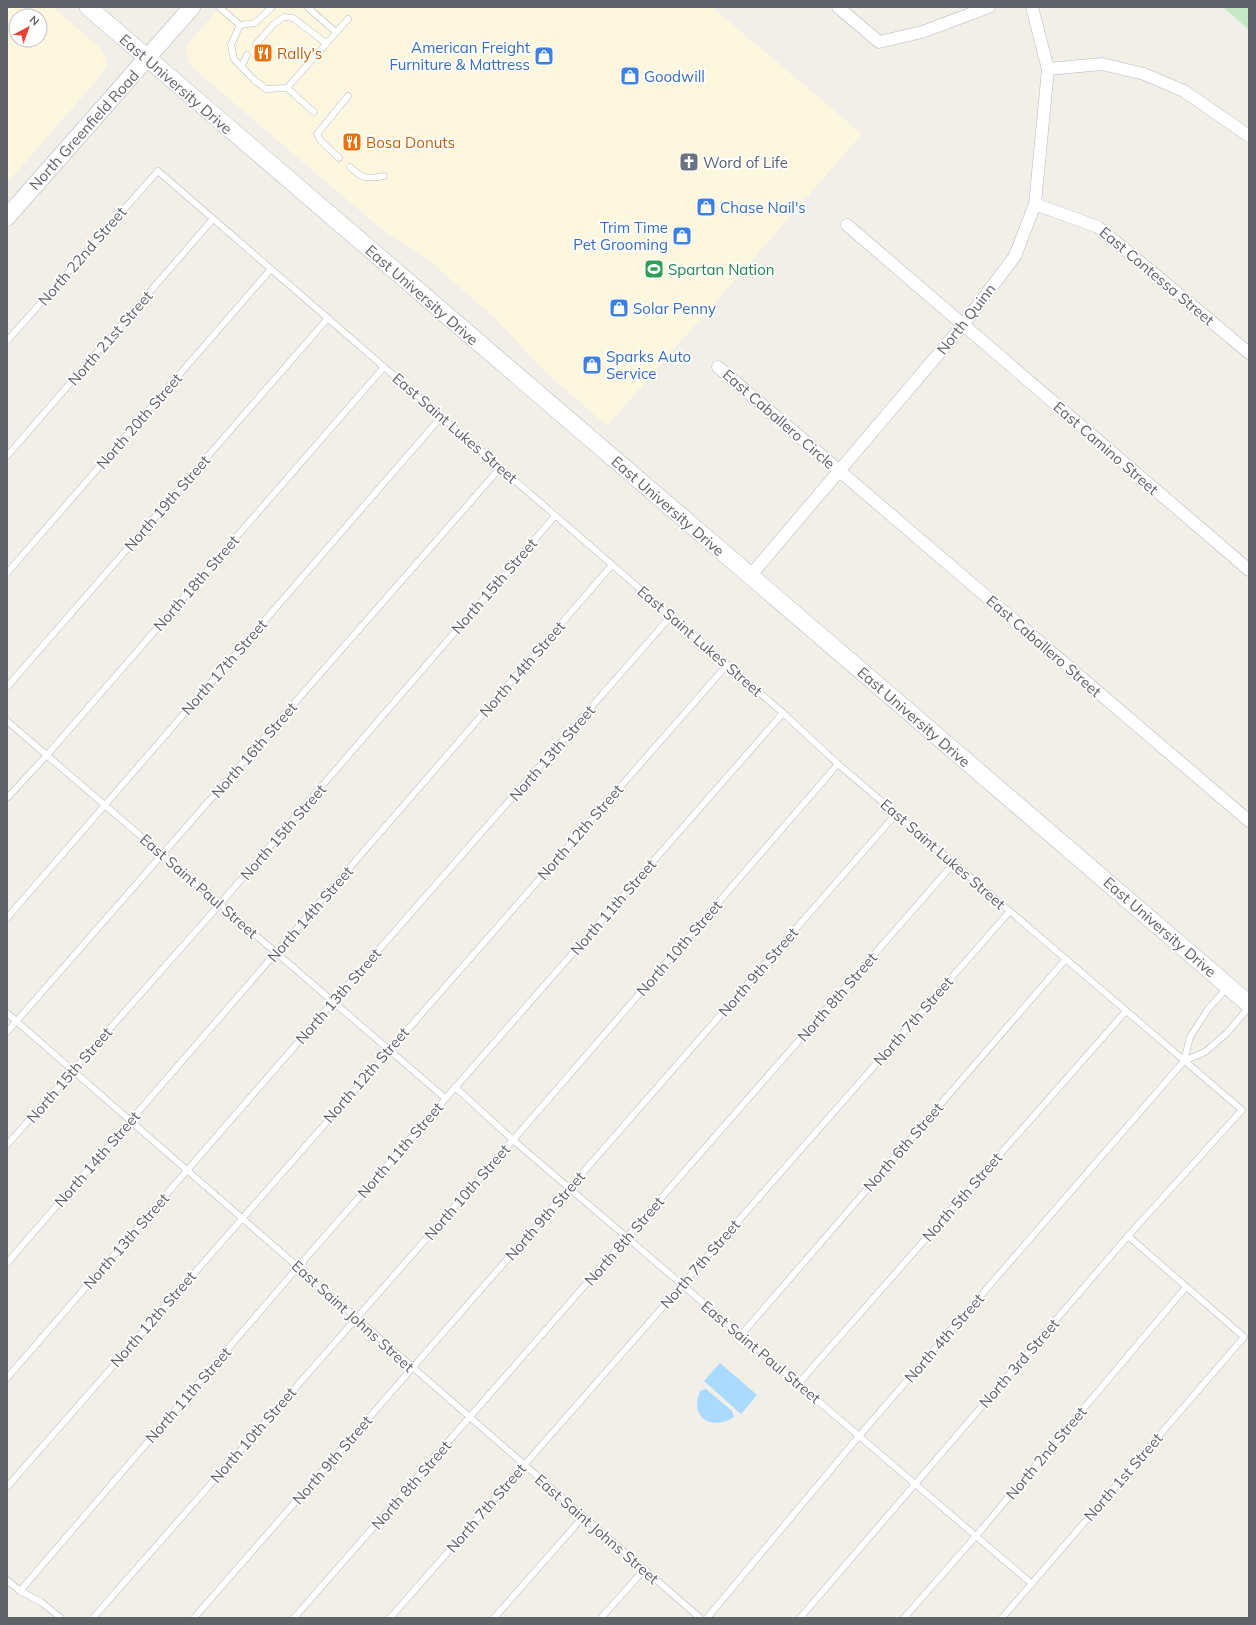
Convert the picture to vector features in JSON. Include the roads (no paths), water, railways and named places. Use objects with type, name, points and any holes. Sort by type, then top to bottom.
[{"type":"main road","name":"East University Drive","points":[[88,7],[1249,1005]]},
{"type":"main road","name":"North Greenfield Road","points":[[7,217],[192,7]]},
{"type":"street","points":[[838,7],[879,42],[922,32],[990,7]]},
{"type":"street","name":"North Quinn","points":[[750,576],[963,325],[1015,256],[1035,204],[1048,69],[1032,7]]},
{"type":"street","points":[[1048,69],[1102,64],[1144,74],[1184,91],[1249,136]]},
{"type":"street","name":"East Contessa Street","points":[[1035,204],[1098,227],[1249,353]]},
{"type":"street","name":"East Camino Street","points":[[847,225],[1249,570]]},
{"type":"street","name":"East Caballero Circle","points":[[718,367],[839,470]]},
{"type":"street","name":"East Caballero Street","points":[[839,470],[1249,822]]},
{"type":"lane","points":[[219,7],[240,25],[255,23],[272,7]]},
{"type":"lane","points":[[307,7],[336,32]]},
{"type":"lane","points":[[256,44],[274,24],[284,17],[293,18],[326,43]]},
{"type":"lane","points":[[287,88],[348,19]]},
{"type":"lane","points":[[240,25],[231,45],[234,59],[254,80],[266,89],[287,88],[314,112]]},
{"type":"lane","points":[[241,66],[247,55]]},
{"type":"lane","points":[[339,158],[320,141],[317,134],[348,96]]},
{"type":"lane","points":[[350,167],[361,176],[372,178],[384,176]]},
{"type":"lane","name":"East Saint Lukes Street","points":[[158,171],[783,713],[838,764],[1242,1110]]},
{"type":"lane","name":"North 22nd Street","points":[[7,341],[158,171]]},
{"type":"lane","name":"North 21st Street","points":[[7,456],[213,219]]},
{"type":"lane","name":"North 20th Street","points":[[7,573],[271,269]]},
{"type":"lane","name":"North 19th Street","points":[[7,687],[328,318]]},
{"type":"lane","name":"North 18th Street","points":[[7,798],[47,755],[384,367]]},
{"type":"lane","name":"North 17th Street","points":[[7,918],[441,417]]},
{"type":"lane","name":"North 16th Street","points":[[7,1032],[500,468]]},
{"type":"lane","name":"North 15th Street","points":[[7,1145],[220,904],[555,516]]},
{"type":"lane","name":"North 14th Street","points":[[7,1263],[612,565]]},
{"type":"lane","name":"North 13th Street","points":[[7,1378],[333,1002],[671,616]]},
{"type":"lane","name":"North 12th Street","points":[[7,1486],[727,665]]},
{"type":"lane","name":"North 11th Street","points":[[20,1591],[298,1267],[783,713]]},
{"type":"lane","name":"East Saint Paul Street","points":[[7,721],[445,1098]]},
{"type":"lane","name":"North 10th Street","points":[[92,1618],[513,1140],[838,764]]},
{"type":"lane","name":"North 9th Street","points":[[194,1618],[896,814]]},
{"type":"lane","name":"North 8th Street","points":[[294,1618],[954,863]]},
{"type":"lane","name":"North 7th Street","points":[[390,1618],[1010,911]]},
{"type":"lane","name":"North 6th Street","points":[[741,1335],[1066,959]]},
{"type":"lane","name":"North 4th Street","points":[[1184,1061],[1190,1037],[1208,1009],[1228,986]]},
{"type":"lane","name":"North 4th Street","points":[[707,1618],[859,1436],[1184,1061],[1205,1052],[1226,1033],[1249,1005]]},
{"type":"lane","name":"North 5th Street","points":[[798,1384],[1126,1011]]},
{"type":"lane","name":"East Saint Johns Street","points":[[7,1013],[298,1267],[412,1369],[700,1618]]},
{"type":"lane","name":"East Saint Paul Street","points":[[455,1087],[513,1140],[1032,1584]]},
{"type":"lane","name":"North 3rd Street","points":[[800,1618],[1128,1236],[1242,1110]]},
{"type":"lane","points":[[1128,1236],[1186,1288]]},
{"type":"lane","name":"North 1st Street","points":[[1002,1618],[1244,1337],[1186,1288]]},
{"type":"lane","name":"North 2nd Street","points":[[904,1618],[976,1536],[1186,1288]]},
{"type":"lane","points":[[494,1618],[583,1517]]},
{"type":"lane","points":[[601,1618],[644,1570]]},
{"type":"lane","points":[[7,1580],[20,1591],[41,1602],[61,1618]]},
{"type":"water","points":[[720,1363],[757,1395],[741,1414],[704,1381]]},
{"type":"water","points":[[706,1389],[732,1411],[734,1417],[716,1423],[705,1420],[701,1416],[698,1410],[697,1400],[700,1391]]},
{"type":"place","name":"Rally's","points":[[263,53]]},
{"type":"place","name":"American Freight Furniture & Mattress","points":[[544,56]]},
{"type":"place","name":"Goodwill","points":[[630,76]]},
{"type":"place","name":"Bosa Donuts","points":[[352,142]]},
{"type":"place","name":"Word of Life","points":[[689,162]]},
{"type":"place","name":"Chase Nail's","points":[[706,207]]},
{"type":"place","name":"Trim Time Pet Grooming","points":[[682,236]]},
{"type":"place","name":"Spartan Nation","points":[[654,269]]},
{"type":"place","name":"Solar Penny","points":[[619,308]]},
{"type":"place","name":"Sparks Auto Service","points":[[592,365]]}]
